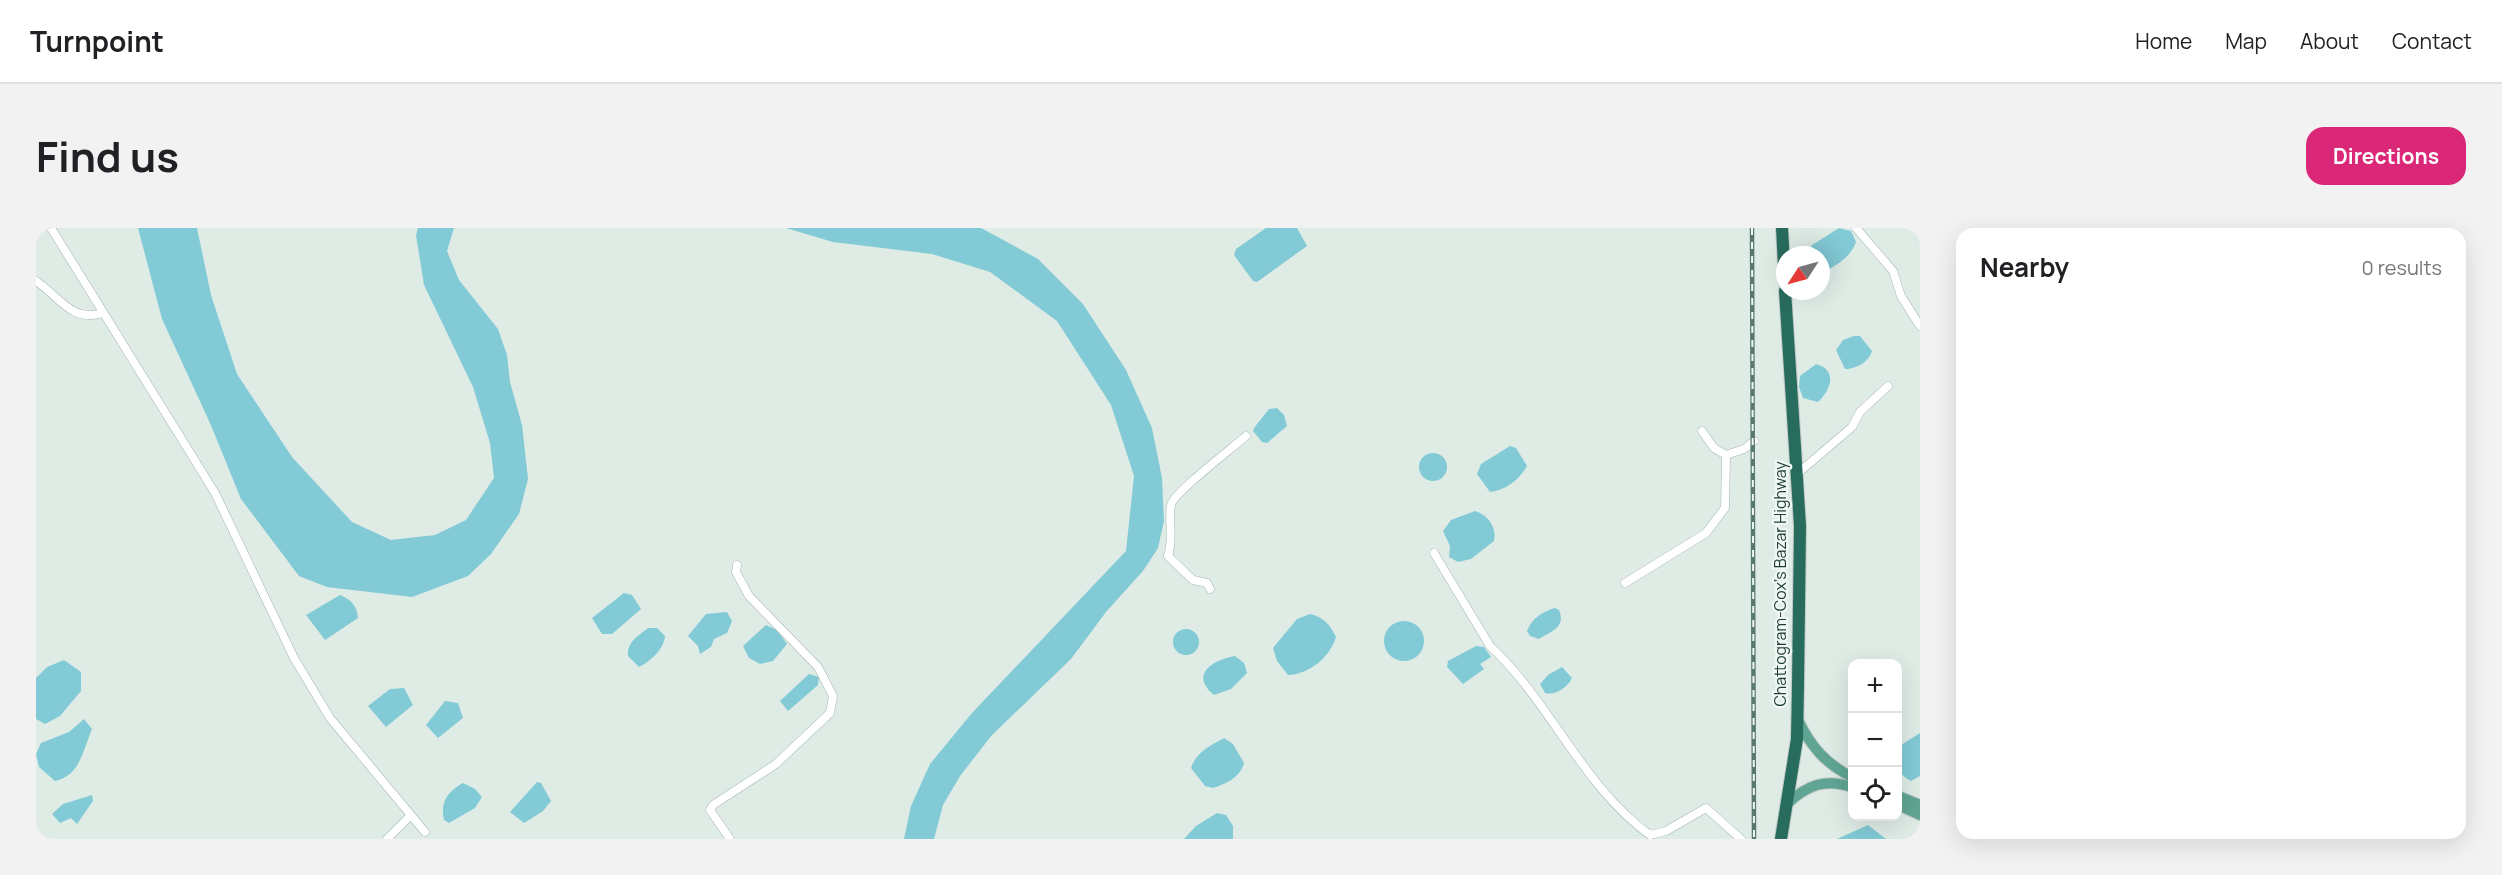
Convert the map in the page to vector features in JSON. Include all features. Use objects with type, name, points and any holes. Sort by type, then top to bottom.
[{"type":"highway","points":[[1782,228],[1783,246]]},
{"type":"highway","name":"Chattogram-Cox's Bazar Highway","points":[[1781,839],[1798,720],[1800,526],[1786,300]]},
{"type":"main road","points":[[1798,720],[1813,747],[1824,759],[1848,774]]},
{"type":"main road","points":[[1787,804],[1802,790],[1816,784],[1837,781],[1848,785]]},
{"type":"main road","points":[[1902,798],[1920,805]]},
{"type":"main road","points":[[1902,807],[1920,815]]},
{"type":"street","points":[[51,228],[215,493],[294,658],[330,718],[425,832]]},
{"type":"street","points":[[1856,228],[1893,271],[1901,296],[1920,326]]},
{"type":"street","points":[[36,281],[66,308],[89,317],[102,313]]},
{"type":"street","points":[[1797,474],[1852,427],[1860,411],[1888,386]]},
{"type":"street","points":[[1702,431],[1714,448],[1726,455],[1743,449],[1754,441]]},
{"type":"street","points":[[1210,589],[1207,583],[1193,580],[1168,556],[1173,535],[1170,506],[1172,501],[1194,480],[1246,436]]},
{"type":"street","points":[[1625,584],[1706,533],[1725,508],[1726,455]]},
{"type":"street","points":[[1434,553],[1490,646],[1503,655],[1528,684],[1575,754],[1628,819],[1650,835],[1666,831],[1706,808],[1740,839]]},
{"type":"street","points":[[730,839],[710,810],[713,805],[776,764],[830,713],[833,696],[818,667],[749,596],[736,572],[737,565]]},
{"type":"street","points":[[387,839],[411,815]]},
{"type":"water","points":[[138,228],[197,228],[211,295],[237,374],[292,457],[352,522],[391,540],[435,535],[466,520],[494,478],[490,443],[473,387],[424,285],[416,235],[418,228],[454,228],[447,251],[459,280],[498,329],[507,355],[510,382],[522,425],[528,479],[519,514],[491,554],[468,576],[412,597],[327,587],[299,576],[241,499],[210,423],[162,319]]},
{"type":"water","points":[[786,228],[981,228],[1038,259],[1083,304],[1126,370],[1152,428],[1162,478],[1164,521],[1158,548],[1143,571],[1106,612],[1071,659],[992,735],[960,776],[943,805],[934,839],[904,839],[911,806],[930,764],[972,713],[1126,551],[1134,476],[1111,405],[1057,321],[990,272],[932,254],[833,242]]},
{"type":"water","points":[[1266,228],[1297,228],[1307,246],[1257,282],[1253,281],[1234,255],[1236,249]]},
{"type":"water","points":[[1839,228],[1851,231],[1856,242],[1850,253],[1830,268],[1830,246],[1812,245]]},
{"type":"water","points":[[1860,336],[1872,351],[1862,364],[1845,369],[1836,350],[1843,340]]},
{"type":"water","points":[[1816,364],[1823,367],[1830,375],[1829,386],[1818,402],[1803,398],[1799,387],[1800,376]]},
{"type":"water","points":[[1277,408],[1284,415],[1287,426],[1267,443],[1262,442],[1253,431],[1254,428],[1269,409]]},
{"type":"water","points":[[1510,446],[1516,448],[1527,466],[1512,483],[1490,492],[1477,474],[1481,464]]},
{"type":"water","points":[[1433,453],[1443,457],[1447,467],[1443,477],[1433,481],[1423,477],[1419,467],[1423,457]]},
{"type":"water","points":[[1475,511],[1484,515],[1493,526],[1494,541],[1471,559],[1458,562],[1449,557],[1450,546],[1443,531],[1451,520]]},
{"type":"water","points":[[624,593],[632,595],[641,609],[612,634],[602,634],[592,618]]},
{"type":"water","points":[[340,595],[353,604],[358,618],[325,640],[306,615]]},
{"type":"water","points":[[1555,608],[1559,610],[1561,616],[1559,625],[1539,639],[1530,636],[1527,631],[1535,619]]},
{"type":"water","points":[[727,612],[732,621],[727,633],[714,639],[711,647],[700,654],[698,646],[688,636],[706,614]]},
{"type":"water","points":[[1310,614],[1326,622],[1336,637],[1329,651],[1318,663],[1304,671],[1288,675],[1277,661],[1273,648],[1297,619]]},
{"type":"water","points":[[1404,621],[1418,627],[1424,641],[1418,655],[1404,661],[1390,655],[1384,641],[1390,627]]},
{"type":"water","points":[[766,625],[777,630],[787,644],[773,661],[760,664],[749,658],[743,646]]},
{"type":"water","points":[[648,628],[657,628],[665,636],[664,641],[656,654],[639,667],[628,656],[628,651],[634,640]]},
{"type":"water","points":[[1186,629],[1195,633],[1199,642],[1195,651],[1186,655],[1177,651],[1173,642],[1177,633]]},
{"type":"water","points":[[1476,646],[1484,647],[1491,657],[1480,664],[1484,669],[1463,684],[1447,667],[1448,661]]},
{"type":"water","points":[[1235,656],[1244,663],[1247,673],[1231,689],[1214,695],[1204,681],[1204,674],[1212,665]]},
{"type":"water","points":[[64,660],[81,672],[81,691],[60,716],[45,724],[36,719],[36,678],[47,667]]},
{"type":"water","points":[[1562,667],[1572,678],[1557,692],[1545,693],[1540,684],[1548,675]]},
{"type":"water","points":[[809,674],[819,677],[818,685],[788,711],[780,701]]},
{"type":"water","points":[[404,688],[413,705],[386,727],[368,706],[390,689]]},
{"type":"water","points":[[445,701],[458,703],[463,718],[438,738],[426,725]]},
{"type":"water","points":[[84,719],[92,729],[80,761],[70,774],[55,781],[39,767],[36,754],[41,743],[69,732]]},
{"type":"water","points":[[1920,733],[1920,776],[1911,781],[1902,774],[1902,744]]},
{"type":"water","points":[[1224,738],[1233,744],[1244,763],[1239,773],[1227,782],[1213,788],[1205,786],[1191,768],[1193,762],[1209,747]]},
{"type":"water","points":[[537,782],[541,783],[551,801],[543,811],[524,823],[510,812]]},
{"type":"water","points":[[463,783],[475,789],[482,797],[475,808],[449,823],[444,820],[444,803],[449,794]]},
{"type":"water","points":[[92,795],[93,801],[77,824],[71,818],[60,823],[52,814],[63,804]]},
{"type":"water","points":[[1217,813],[1226,815],[1233,826],[1233,839],[1184,839],[1196,826]]},
{"type":"water","points":[[1868,825],[1886,839],[1837,839]]},
{"type":"railway","points":[[1752,228],[1754,839]]}]
